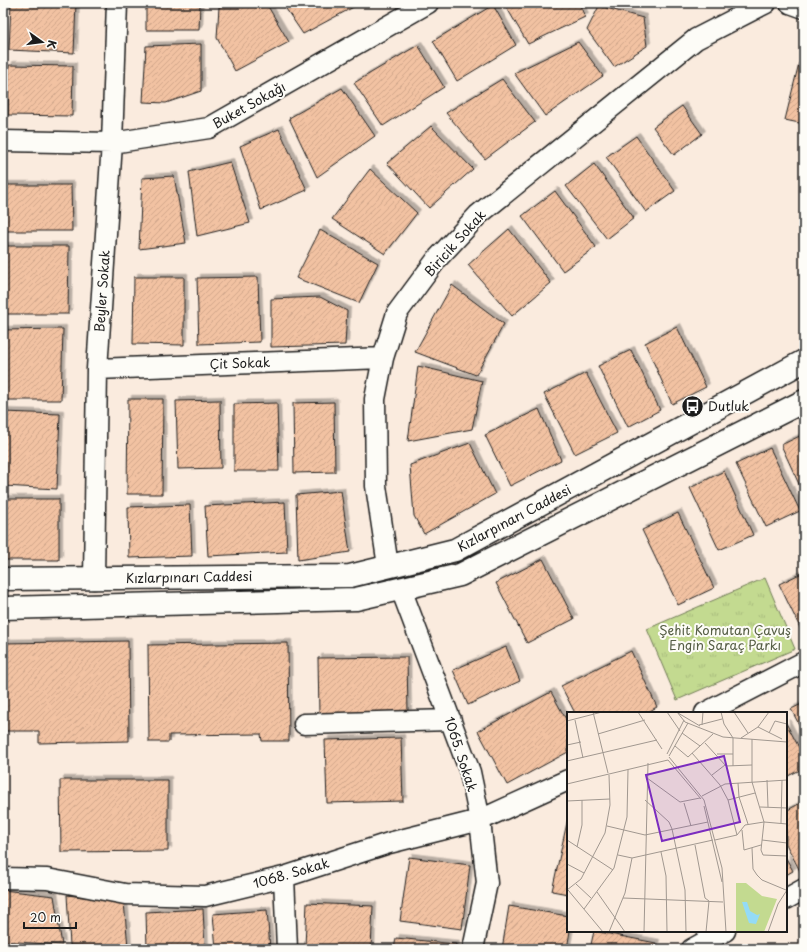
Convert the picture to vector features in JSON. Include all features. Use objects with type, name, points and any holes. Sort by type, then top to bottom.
[{"type":"main road","name":"Kızlarpınarı Caddesi","points":[[3,579],[350,576],[454,550],[804,360]]},
{"type":"main road","name":"Kızlarpınarı Caddesi","points":[[3,608],[356,599],[460,575],[804,401]]},
{"type":"street","name":"Beyler Sokak","points":[[94,578],[97,369],[112,143],[117,3]]},
{"type":"street","name":"Buket Sokağı","points":[[3,141],[112,143],[209,128],[428,3]]},
{"type":"street","name":"Biricik Sokak","points":[[388,566],[376,486],[376,399],[383,358],[397,313],[437,259],[478,215],[696,39],[766,3]]},
{"type":"street","points":[[790,3],[804,8]]},
{"type":"street","name":"Çit Sokak","points":[[97,369],[383,358]]},
{"type":"street","name":"1065. Sokak","points":[[401,589],[470,772],[480,820],[487,883],[472,949]]},
{"type":"street","points":[[707,712],[804,662]]},
{"type":"street","points":[[304,724],[451,720]]},
{"type":"street","name":"1068. Sokak","points":[[3,878],[47,879],[125,894],[205,896],[284,877],[389,843],[480,820],[567,780]]},
{"type":"street","points":[[284,877],[287,949]]},
{"type":"street","points":[[787,898],[804,889]]},
{"type":"street","points":[[699,941],[722,932]]},
{"type":"green space","name":"Şehit Komutan Çavuş Engin Saraç Parkı","points":[[765,578],[795,649],[677,700],[647,629]]},
{"type":"building","points":[[11,3],[76,3],[74,53],[9,50]]},
{"type":"building","points":[[146,3],[200,3],[199,30],[146,30]]},
{"type":"building","points":[[229,3],[266,3],[289,42],[235,71],[217,38],[219,7]]},
{"type":"building","points":[[282,3],[361,3],[303,34]]},
{"type":"building","points":[[504,3],[579,3],[585,17],[528,44]]},
{"type":"building","points":[[493,5],[516,45],[457,81],[433,41]]},
{"type":"building","points":[[599,6],[643,18],[647,46],[614,67],[587,30]]},
{"type":"building","points":[[578,42],[603,76],[545,116],[514,73]]},
{"type":"building","points":[[201,44],[201,91],[166,103],[143,102],[146,46]]},
{"type":"building","points":[[418,45],[444,87],[383,126],[354,83]]},
{"type":"building","points":[[799,63],[804,64],[804,124],[785,120]]},
{"type":"building","points":[[9,65],[73,66],[72,116],[8,115]]},
{"type":"building","points":[[502,79],[535,122],[485,159],[446,113]]},
{"type":"building","points":[[342,88],[375,136],[317,177],[289,118]]},
{"type":"building","points":[[682,106],[702,134],[674,155],[653,127]]},
{"type":"building","points":[[431,126],[473,169],[429,208],[387,163]]},
{"type":"building","points":[[279,129],[307,190],[261,210],[240,146]]},
{"type":"building","points":[[636,136],[675,191],[646,212],[606,157]]},
{"type":"building","points":[[230,162],[250,223],[197,236],[189,172]]},
{"type":"building","points":[[594,164],[634,218],[607,239],[566,186]]},
{"type":"building","points":[[370,169],[417,213],[385,254],[332,219]]},
{"type":"building","points":[[174,176],[186,243],[139,249],[142,178]]},
{"type":"building","points":[[4,185],[71,185],[72,231],[5,231]]},
{"type":"building","points":[[555,191],[596,247],[563,271],[522,216]]},
{"type":"building","points":[[509,229],[551,283],[512,316],[468,265]]},
{"type":"building","points":[[320,230],[378,263],[359,303],[296,278]]},
{"type":"building","points":[[3,246],[69,246],[68,314],[3,314]]},
{"type":"building","points":[[134,277],[184,277],[184,345],[133,344]]},
{"type":"building","points":[[258,277],[260,342],[199,344],[197,278]]},
{"type":"building","points":[[452,285],[504,324],[476,375],[415,352]]},
{"type":"building","points":[[320,297],[347,311],[345,345],[271,347],[271,299]]},
{"type":"building","points":[[677,327],[706,387],[672,404],[645,343]]},
{"type":"building","points":[[63,329],[61,400],[3,400],[3,330]]},
{"type":"building","points":[[631,350],[660,410],[628,427],[598,366]]},
{"type":"building","points":[[418,366],[482,381],[472,429],[408,441]]},
{"type":"building","points":[[586,373],[617,433],[575,454],[544,394]]},
{"type":"building","points":[[128,399],[163,399],[162,494],[127,494]]},
{"type":"building","points":[[220,400],[221,468],[178,469],[176,401]]},
{"type":"building","points":[[334,402],[335,472],[294,473],[293,403]]},
{"type":"building","points":[[277,403],[279,471],[234,471],[234,404]]},
{"type":"building","points":[[539,409],[561,460],[510,486],[485,435]]},
{"type":"building","points":[[3,412],[60,414],[57,489],[3,486]]},
{"type":"building","points":[[804,434],[804,495],[781,445]]},
{"type":"building","points":[[470,443],[495,494],[424,534],[414,516],[410,465]]},
{"type":"building","points":[[770,448],[800,511],[766,527],[736,464]]},
{"type":"building","points":[[724,471],[753,535],[719,550],[690,488]]},
{"type":"building","points":[[341,491],[350,552],[298,560],[296,495]]},
{"type":"building","points":[[3,499],[59,499],[59,560],[3,560]]},
{"type":"building","points":[[285,502],[287,552],[208,556],[205,506]]},
{"type":"building","points":[[190,505],[192,556],[129,558],[128,507]]},
{"type":"building","points":[[678,513],[714,588],[678,605],[642,530]]},
{"type":"building","points":[[543,559],[574,619],[527,643],[496,583]]},
{"type":"building","points":[[804,572],[804,636],[779,584]]},
{"type":"building","points":[[128,641],[129,741],[39,743],[39,731],[3,731],[3,643]]},
{"type":"building","points":[[288,643],[289,741],[262,741],[261,734],[169,735],[169,742],[149,742],[148,645]]},
{"type":"building","points":[[506,647],[520,681],[468,705],[453,670]]},
{"type":"building","points":[[631,651],[657,707],[648,712],[574,712],[561,686]]},
{"type":"building","points":[[407,657],[408,713],[319,715],[318,658]]},
{"type":"building","points":[[551,692],[567,721],[567,753],[507,785],[478,731]]},
{"type":"building","points":[[804,703],[804,734],[791,709]]},
{"type":"building","points":[[787,725],[804,757],[804,768],[787,776]]},
{"type":"building","points":[[401,738],[403,801],[327,803],[325,740]]},
{"type":"building","points":[[60,780],[168,780],[168,851],[61,852]]},
{"type":"building","points":[[804,801],[804,872],[801,873],[787,846],[787,810]]},
{"type":"building","points":[[567,823],[567,894],[552,891]]},
{"type":"building","points":[[409,857],[470,865],[462,929],[400,921]]},
{"type":"building","points":[[787,860],[793,871],[787,874]]},
{"type":"building","points":[[3,890],[54,896],[62,945],[3,941]]},
{"type":"building","points":[[67,895],[124,902],[128,947],[70,945]]},
{"type":"building","points":[[307,903],[373,906],[371,949],[305,946]]},
{"type":"building","points":[[509,906],[567,916],[567,932],[570,932],[567,949],[502,949]]},
{"type":"building","points":[[203,909],[205,949],[147,949],[146,912]]},
{"type":"building","points":[[267,910],[270,949],[216,949],[213,914]]},
{"type":"building","points":[[594,932],[656,943],[654,949],[590,949]]},
{"type":"building","points":[[396,938],[456,944],[455,949],[394,949]]},
{"type":"place","name":"Dutluk","points":[[692,406]]}]
